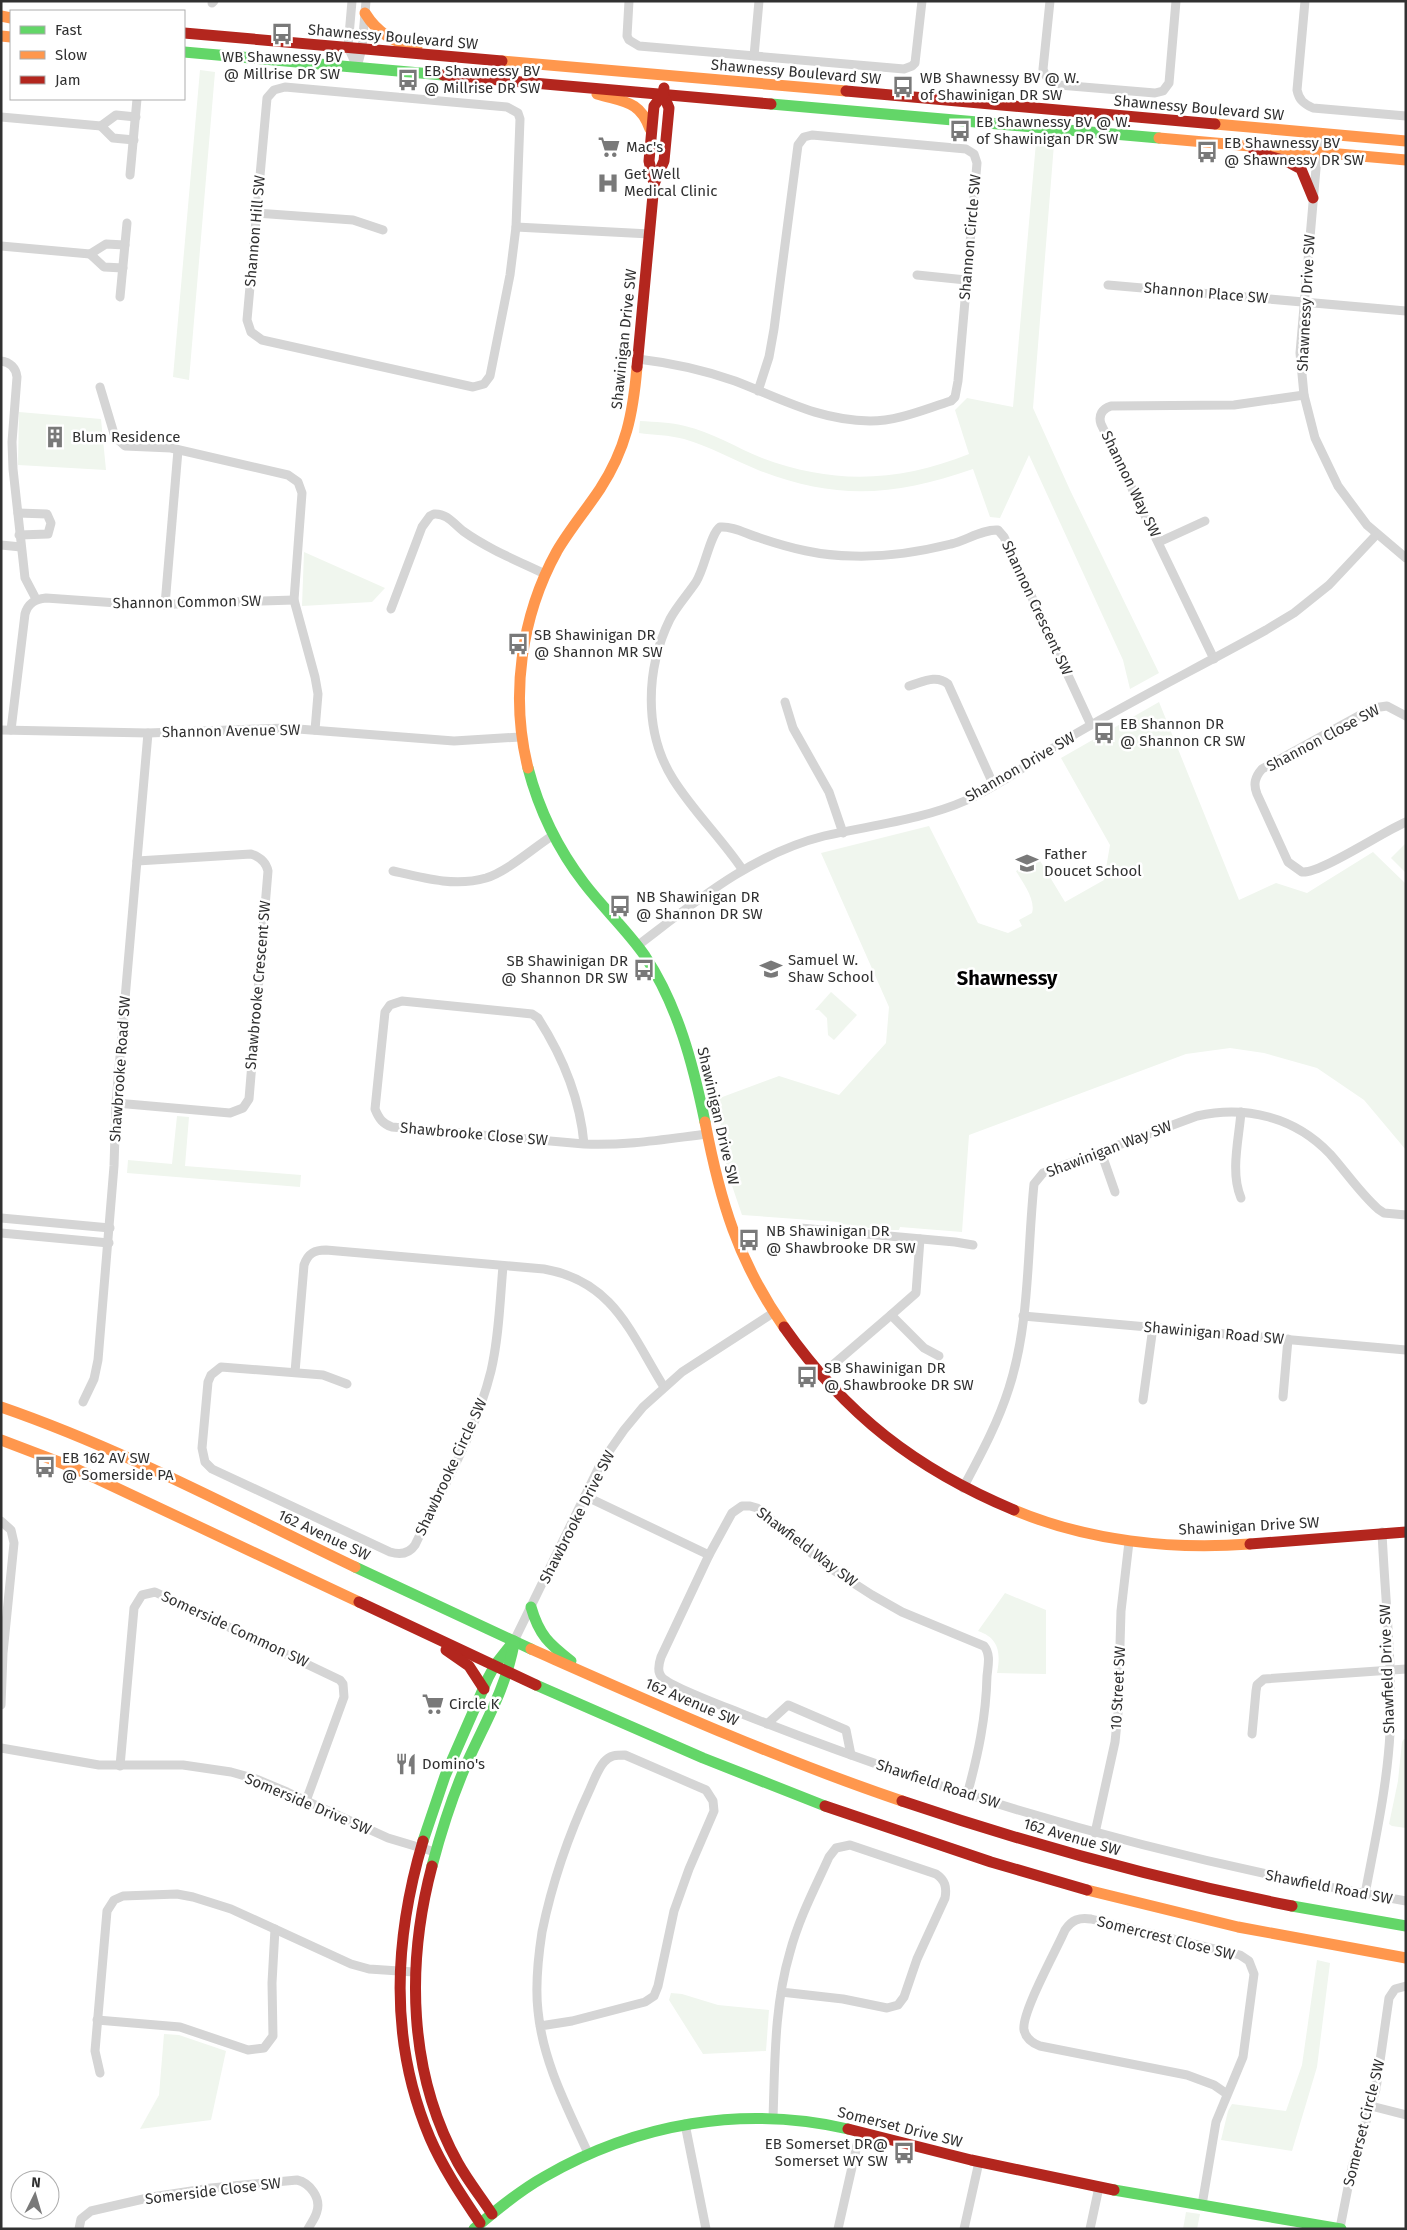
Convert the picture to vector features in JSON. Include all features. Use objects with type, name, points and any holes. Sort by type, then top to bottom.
[{"type":"main road","points":[[366,7],[374,28],[385,38],[405,45],[459,58]]},
{"type":"main road","name":"Shawnessy Boulevard SW","points":[[185,33],[1406,141]]},
{"type":"main road","points":[[185,52],[1406,160]]},
{"type":"main road","name":"Shawinigan Drive SW","points":[[654,184],[664,161],[669,108],[663,94],[665,76]]},
{"type":"main road","points":[[574,86],[621,100],[639,110],[645,114],[651,134]]},
{"type":"main road","name":"Shawinigan Drive SW","points":[[663,94],[654,106],[651,134],[649,161],[654,184],[633,410],[619,453],[602,486],[566,535],[545,574],[530,618],[522,658],[520,737],[534,790],[552,836],[586,885],[644,956],[673,1010],[695,1072],[714,1173],[733,1234],[758,1287],[773,1313],[820,1376],[859,1416],[880,1434],[915,1460],[963,1488],[1028,1517],[1071,1530],[1129,1542],[1206,1546],[1382,1532],[1406,1532]]},
{"type":"main road","points":[[1205,142],[1286,161],[1303,172],[1313,198]]},
{"type":"main road","name":"162 Avenue SW","points":[[1,1408],[83,1438],[514,1641],[789,1759],[959,1820],[1118,1866],[1220,1891],[1366,1921],[1406,1926]]},
{"type":"main road","points":[[1,1440],[72,1467],[595,1712],[745,1776],[874,1824],[1063,1885],[1207,1921],[1358,1951],[1406,1958]]},
{"type":"main road","points":[[531,1607],[538,1633],[546,1642],[589,1674]]},
{"type":"main road","points":[[420,1631],[469,1666],[484,1689]]},
{"type":"main road","points":[[477,2226],[444,2168],[426,2131],[416,2104],[403,2047],[399,2017],[399,1971],[404,1921],[421,1848],[447,1770],[494,1666],[514,1641]]},
{"type":"main road","points":[[492,2214],[456,2159],[433,2108],[422,2066],[416,2032],[414,1972],[418,1929],[435,1852],[461,1776],[508,1672],[514,1641]]},
{"type":"main road","name":"Somerset Drive SW","points":[[477,2226],[534,2182],[588,2154],[640,2134],[685,2124],[736,2118],[773,2118],[818,2123],[979,2162],[1099,2187],[1341,2229]]},
{"type":"street","points":[[352,1],[348,47],[357,67]]},
{"type":"street","points":[[629,1],[627,36],[629,40],[639,46],[909,68],[915,63],[916,58],[922,1]]},
{"type":"street","points":[[754,56],[759,1]]},
{"type":"street","points":[[1050,1],[1043,65],[1046,78],[1059,85],[1155,93],[1163,91],[1168,83],[1176,1]]},
{"type":"street","points":[[1305,1],[1297,90],[1302,102],[1313,108],[1406,116]]},
{"type":"street","points":[[357,67],[362,48],[366,7]]},
{"type":"street","name":"Shannon Hill SW","points":[[285,87],[514,110],[518,113],[520,119],[516,227],[503,317],[490,376],[484,384],[473,387],[262,340],[254,335],[249,328],[248,320],[256,213],[267,98],[274,90],[285,87]]},
{"type":"street","points":[[130,175],[137,100]]},
{"type":"street","points":[[101,126],[116,115],[136,117]]},
{"type":"street","points":[[1,117],[101,126],[114,138],[134,140]]},
{"type":"street","name":"Shawnessy Drive SW","points":[[1319,134],[1300,353],[1304,395],[1315,438],[1334,480],[1360,517],[1406,558]]},
{"type":"street","name":"Shannon Circle SW","points":[[638,359],[672,363],[707,372],[809,411],[847,419],[871,421],[917,413],[951,401],[956,397],[958,381],[977,163],[974,154],[966,149],[812,135],[804,137],[798,145],[769,357],[758,391]]},
{"type":"street","points":[[256,213],[353,220],[383,230]]},
{"type":"street","points":[[120,297],[126,223]]},
{"type":"street","points":[[516,227],[650,234]]},
{"type":"street","points":[[90,254],[106,244],[125,245]]},
{"type":"street","points":[[1,246],[90,254],[104,266],[123,268]]},
{"type":"street","points":[[917,275],[966,280]]},
{"type":"street","name":"Shannon Place SW","points":[[1108,285],[1406,311]]},
{"type":"street","points":[[1,361],[11,365],[18,377],[12,442],[19,535],[25,578],[36,599],[27,608],[25,614],[11,730]]},
{"type":"street","points":[[100,387],[113,432],[119,442],[131,447],[178,450],[288,475],[298,482],[302,493],[294,600],[316,677],[318,694],[315,730]]},
{"type":"street","name":"Shannon Way SW","points":[[1214,659],[1101,424],[1102,411],[1111,406],[1234,405],[1304,395]]},
{"type":"street","points":[[165,605],[178,450]]},
{"type":"street","points":[[18,513],[47,514],[51,523],[48,534],[19,535]]},
{"type":"street","points":[[391,609],[422,527],[430,516],[434,514],[447,517],[462,531],[545,574]]},
{"type":"street","points":[[1159,542],[1205,521]]},
{"type":"street","name":"Shannon Crescent SW","points":[[742,869],[673,778],[659,748],[652,714],[652,681],[664,634],[672,617],[699,577],[710,549],[713,534],[720,527],[733,528],[758,538],[814,554],[854,556],[873,556],[928,549],[953,544],[989,531],[998,530],[1004,537],[1091,725]]},
{"type":"street","name":"Shannon Drive SW","points":[[637,946],[710,890],[742,869],[804,842],[919,817],[966,800],[994,786],[1091,725],[1214,659],[1294,613],[1329,585],[1377,534]]},
{"type":"street","points":[[1,545],[21,547]]},
{"type":"street","name":"Shannon Common SW","points":[[36,599],[165,605],[294,600]]},
{"type":"street","points":[[909,686],[933,678],[939,678],[948,684],[994,786]]},
{"type":"street","points":[[785,702],[793,728],[828,792],[843,833]]},
{"type":"street","name":"Shannon Close SW","points":[[1406,716],[1387,706],[1373,708],[1262,769],[1258,774],[1255,785],[1256,794],[1288,862],[1302,872],[1317,869],[1386,830],[1406,822]]},
{"type":"street","name":"Shannon Avenue SW","points":[[1,730],[148,733],[250,728],[315,730],[454,741],[520,737]]},
{"type":"street","name":"Shawbrooke Road SW","points":[[83,1402],[94,1379],[98,1360],[110,1228],[116,1103],[148,733]]},
{"type":"street","points":[[393,871],[446,882],[485,878],[496,874],[552,836]]},
{"type":"street","name":"Shawbrooke Crescent SW","points":[[116,1103],[230,1113],[238,1112],[249,1100],[267,866],[257,856],[251,854],[137,861]]},
{"type":"street","name":"Shawbrooke Close SW","points":[[584,1144],[576,1096],[566,1070],[551,1039],[538,1018],[532,1014],[402,1001],[390,1005],[385,1012],[375,1109],[380,1120],[386,1125],[584,1144],[638,1142],[707,1134]]},
{"type":"street","name":"Shawinigan Way SW","points":[[963,1488],[1004,1404],[1016,1365],[1023,1316],[1034,1189],[1036,1180],[1047,1171],[1197,1116],[1222,1112],[1241,1112],[1270,1117],[1304,1133],[1329,1154],[1378,1209],[1384,1213],[1406,1215]]},
{"type":"street","points":[[1241,1112],[1236,1178],[1241,1198]]},
{"type":"street","points":[[1100,1152],[1115,1192]]},
{"type":"street","points":[[1,1218],[110,1228]]},
{"type":"street","points":[[800,1228],[973,1245]]},
{"type":"street","points":[[1,1233],[108,1243]]},
{"type":"street","points":[[820,1376],[916,1293],[920,1239]]},
{"type":"street","points":[[347,1384],[323,1375],[295,1372],[304,1265],[306,1259],[314,1252],[326,1250],[503,1266],[555,1271],[571,1276],[594,1288],[610,1301],[624,1319],[664,1388]]},
{"type":"street","name":"Shawbrooke Circle SW","points":[[295,1372],[225,1367],[216,1370],[208,1382],[202,1448],[205,1462],[212,1469],[390,1552],[396,1554],[405,1553],[415,1545],[481,1406],[495,1350],[503,1266]]},
{"type":"street","name":"Shawbrooke Drive SW","points":[[514,1641],[601,1463],[619,1437],[643,1407],[692,1365],[773,1313]]},
{"type":"street","points":[[892,1315],[924,1348],[939,1356]]},
{"type":"street","name":"Shawinigan Road SW","points":[[1023,1316],[1406,1350]]},
{"type":"street","points":[[1143,1400],[1153,1327]]},
{"type":"street","points":[[1283,1397],[1288,1340]]},
{"type":"street","points":[[585,1496],[710,1555]]},
{"type":"street","name":"Shawfield Way SW","points":[[659,1672],[660,1657],[732,1513],[742,1506],[753,1506],[827,1566],[872,1595],[902,1612],[984,1646],[988,1656],[986,1716],[982,1740],[967,1795]]},
{"type":"street","points":[[1,1521],[9,1526],[14,1536],[2,1655],[1,1705]]},
{"type":"street","name":"Shawfield Drive SW","points":[[1365,1894],[1387,1769],[1390,1733],[1390,1669],[1382,1532]]},
{"type":"street","name":"10 Street SW","points":[[1095,1832],[1116,1742],[1121,1611],[1129,1542]]},
{"type":"street","name":"Somerside Common SW","points":[[120,1766],[134,1608],[142,1595],[155,1592],[340,1680],[343,1684],[344,1697],[306,1801]]},
{"type":"street","points":[[1252,1734],[1257,1685],[1264,1679],[1406,1669]]},
{"type":"street","name":"Shawfield Road SW","points":[[659,1672],[665,1681],[767,1724],[967,1795],[1095,1832],[1254,1873],[1406,1901]]},
{"type":"street","points":[[767,1724],[788,1705],[846,1730],[851,1755]]},
{"type":"street","name":"Somerside Drive SW","points":[[1,1748],[80,1762],[120,1766],[183,1764],[230,1772],[256,1779],[388,1838],[435,1852]]},
{"type":"street","points":[[540,2026],[572,2022],[645,2002],[654,1996],[658,1986],[674,1911],[689,1869],[714,1811],[712,1797],[706,1790],[625,1755],[612,1756],[602,1764],[565,1849],[542,1931],[536,1991],[540,2026],[552,2074],[588,2154]]},
{"type":"street","points":[[773,2118],[781,1992],[798,1926],[829,1857],[836,1848],[850,1845],[936,1874],[942,1880],[946,1888],[946,1898],[917,1960],[905,1994],[898,2004],[886,2008],[843,1999],[781,1992]]},
{"type":"street","points":[[100,2074],[95,2050],[107,1911],[110,1904],[119,1897],[165,1894],[193,1897],[231,1909],[352,1964],[369,1969],[414,1972]]},
{"type":"street","name":"Somercrest Close SW","points":[[1202,2205],[1216,2122],[1240,2067],[1245,2044],[1254,1974],[1249,1961],[1240,1955],[1091,1919],[1078,1919],[1072,1922],[1066,1930],[1028,2011],[1024,2029],[1028,2039],[1040,2046],[1187,2075],[1214,2085],[1227,2094]]},
{"type":"street","points":[[97,2020],[180,2028],[248,2050],[264,2048],[274,2036],[272,1983],[275,1929]]},
{"type":"street","name":"Somerset Circle SW","points":[[1341,2229],[1352,2167],[1371,2106],[1380,2069],[1389,1998],[1395,1989],[1406,1986]]},
{"type":"street","points":[[1371,2106],[1406,2115]]},
{"type":"street","points":[[685,2124],[706,2229]]},
{"type":"street","points":[[838,2229],[860,2132]]},
{"type":"street","points":[[964,2229],[979,2162]]},
{"type":"street","name":"Somerside Close SW","points":[[79,2229],[82,2219],[91,2211],[152,2197],[211,2188],[297,2180],[309,2185],[318,2201],[316,2215],[308,2229]]},
{"type":"street","points":[[1090,2229],[1099,2187]]},
{"type":"shaded area","points":[[200,70],[215,72],[189,380],[173,377]]},
{"type":"shaded area","points":[[1036,142],[1054,144],[1033,408],[1070,490],[1159,673],[1130,689],[1123,660],[1029,455],[1000,518],[990,517],[973,469],[918,485],[866,491],[840,490],[814,487],[787,480],[684,439],[639,433],[640,421],[680,425],[705,432],[762,458],[789,467],[841,476],[892,475],[943,463],[969,454],[955,410],[967,398],[1013,407]]},
{"type":"shaded area","points":[[19,412],[101,419],[106,470],[18,465]]},
{"type":"shaded area","points":[[304,552],[385,588],[372,602],[302,606]]},
{"type":"shaded area","points":[[1159,702],[1239,900],[1276,883],[1307,893],[1373,852],[1406,884],[1406,1150],[1364,1100],[1317,1068],[1264,1053],[1230,1048],[1186,1054],[969,1135],[962,1232],[900,1227],[899,1230],[887,1230],[882,1227],[873,1229],[838,1222],[742,1215],[727,1171],[717,1099],[779,1076],[839,1095],[886,1043],[889,1007],[821,853],[929,826],[978,923],[1008,933],[1022,926],[1019,920],[1032,913],[1033,908],[1028,892],[1016,871],[1039,859],[1065,902],[1104,880],[1110,845],[1061,758]]},
{"type":"shaded area","points":[[1406,843],[1406,873],[1391,858]]},
{"type":"shaded area","points":[[831,992],[857,1015],[834,1040],[828,1035],[827,1018],[819,1010],[815,1010]]},
{"type":"shaded area","points":[[177,1116],[189,1117],[185,1166],[301,1175],[300,1187],[127,1173],[128,1160],[172,1164]]},
{"type":"shaded area","points":[[1005,1593],[1046,1610],[1046,1674],[997,1673],[999,1659],[997,1647],[990,1638],[978,1631]]},
{"type":"shaded area","points":[[1404,1739],[1406,1739],[1406,1828],[1389,1824]]},
{"type":"shaded area","points":[[1317,1960],[1330,1963],[1317,2067],[1292,2151],[1221,2140],[1228,2111],[1232,2104],[1286,2111],[1302,2065]]},
{"type":"shaded area","points":[[671,1993],[682,1994],[718,2005],[769,2010],[766,2051],[703,2054],[669,2000]]},
{"type":"shaded area","points":[[164,2034],[179,2035],[226,2051],[211,2120],[140,2129],[159,2095]]},
{"type":"shaded area","points":[[1186,2212],[1200,2214],[1197,2229],[1183,2229]]},
{"type":"traffic: fast","points":[[185,52],[443,75]]},
{"type":"traffic: fast","points":[[771,104],[1159,138]]},
{"type":"traffic: fast","points":[[528,768],[544,814],[566,857],[591,892],[631,937],[657,975],[683,1036],[705,1122]]},
{"type":"traffic: fast","points":[[355,1567],[531,1649]]},
{"type":"traffic: fast","points":[[531,1607],[541,1632],[571,1661]]},
{"type":"traffic: fast","points":[[423,1841],[445,1776],[488,1678],[495,1665],[514,1641]]},
{"type":"traffic: fast","points":[[432,1866],[456,1790],[500,1692],[514,1644]]},
{"type":"traffic: fast","points":[[536,1685],[703,1758],[825,1806]]},
{"type":"traffic: fast","points":[[1292,1906],[1406,1926]]},
{"type":"traffic: fast","points":[[474,2229],[526,2188],[579,2158],[616,2143],[653,2132],[691,2124],[730,2119],[809,2122],[848,2129]]},
{"type":"traffic: fast","points":[[1114,2190],[1341,2229]]},
{"type":"traffic: slow","points":[[365,13],[381,32],[401,43],[417,48]]},
{"type":"traffic: slow","points":[[1,16],[10,18]]},
{"type":"traffic: slow","points":[[1,36],[10,37]]},
{"type":"traffic: slow","points":[[502,61],[846,91]]},
{"type":"traffic: slow","points":[[597,94],[623,101],[636,107],[646,119],[650,129]]},
{"type":"traffic: slow","points":[[1215,124],[1406,141]]},
{"type":"traffic: slow","points":[[1159,138],[1406,160]]},
{"type":"traffic: slow","points":[[528,768],[520,713],[522,657],[527,629],[535,602],[557,551],[600,489],[616,460],[627,431],[637,367]]},
{"type":"traffic: slow","points":[[705,1122],[717,1178],[733,1229],[754,1278],[784,1327]]},
{"type":"traffic: slow","points":[[1,1407],[136,1461],[355,1567]]},
{"type":"traffic: slow","points":[[1,1440],[72,1467],[359,1602]]},
{"type":"traffic: slow","points":[[1014,1510],[1042,1521],[1071,1529],[1130,1541],[1190,1546],[1250,1544]]},
{"type":"traffic: slow","points":[[531,1649],[761,1748],[902,1801]]},
{"type":"traffic: slow","points":[[1087,1890],[1238,1927],[1406,1958]]},
{"type":"traffic: jam","points":[[185,33],[502,61]]},
{"type":"traffic: jam","points":[[443,75],[771,104]]},
{"type":"traffic: jam","points":[[654,184],[664,161],[669,108],[663,94],[664,88]]},
{"type":"traffic: jam","points":[[846,91],[1215,124]]},
{"type":"traffic: jam","points":[[637,367],[654,184],[649,161],[654,106],[663,94]]},
{"type":"traffic: jam","points":[[1254,152],[1286,161],[1301,169],[1313,198]]},
{"type":"traffic: jam","points":[[784,1327],[832,1387],[858,1413],[886,1436],[945,1476],[1014,1510]]},
{"type":"traffic: jam","points":[[1250,1544],[1406,1532]]},
{"type":"traffic: jam","points":[[359,1602],[536,1685]]},
{"type":"traffic: jam","points":[[446,1650],[469,1666],[484,1689]]},
{"type":"traffic: jam","points":[[902,1801],[998,1832],[1095,1860],[1193,1885],[1292,1906]]},
{"type":"traffic: jam","points":[[825,1806],[991,1862],[1087,1890]]},
{"type":"traffic: jam","points":[[423,1841],[406,1915],[400,1990],[402,2028],[417,2102],[430,2138],[447,2171],[480,2223]]},
{"type":"traffic: jam","points":[[432,1866],[418,1941],[416,2018],[421,2055],[429,2092],[441,2128],[462,2170],[492,2214]]},
{"type":"traffic: jam","points":[[848,2129],[971,2160],[1114,2190]]},
{"type":"place","name":"WB Shawnessy BV @ Millrise DR SW","points":[[282,34]]},
{"type":"place","name":"EB Shawnessy BV @ Millrise DR SW","points":[[408,80]]},
{"type":"place","name":"WB Shawnessy BV @ W. of Shawinigan DR SW","points":[[903,87]]},
{"type":"place","name":"EB Shawnessy BV @ W. of Shawinigan DR SW","points":[[960,131]]},
{"type":"place","name":"Mac's","points":[[609,147]]},
{"type":"place","name":"EB Shawnessy BV @ Shawnessy DR SW","points":[[1207,152]]},
{"type":"place","name":"Get Well Medical Clinic","points":[[608,183]]},
{"type":"place","name":"Blum Residence","points":[[55,437]]},
{"type":"place","name":"SB Shawinigan DR @ Shannon MR SW","points":[[518,644]]},
{"type":"place","name":"EB Shannon DR @ Shannon CR SW","points":[[1104,733]]},
{"type":"place","name":"Father Doucet School","points":[[1027,863]]},
{"type":"place","name":"NB Shawinigan DR @ Shannon DR SW","points":[[620,906]]},
{"type":"place","name":"Samuel W. Shaw School","points":[[771,969]]},
{"type":"place","name":"SB Shawinigan DR @ Shannon DR SW","points":[[644,970]]},
{"type":"place","name":"NB Shawinigan DR @ Shawbrooke DR SW","points":[[749,1240]]},
{"type":"place","name":"SB Shawinigan DR @ Shawbrooke DR SW","points":[[807,1377]]},
{"type":"place","name":"EB 162 AV SW @ Somerside PA","points":[[45,1467]]},
{"type":"place","name":"Circle K","points":[[433,1704]]},
{"type":"place","name":"Domino's","points":[[406,1764]]},
{"type":"place","name":"EB Somerset DR@ Somerset WY SW","points":[[904,2153]]},
{"type":"district","name":"Shawnessy","points":[[1007,978]]}]
